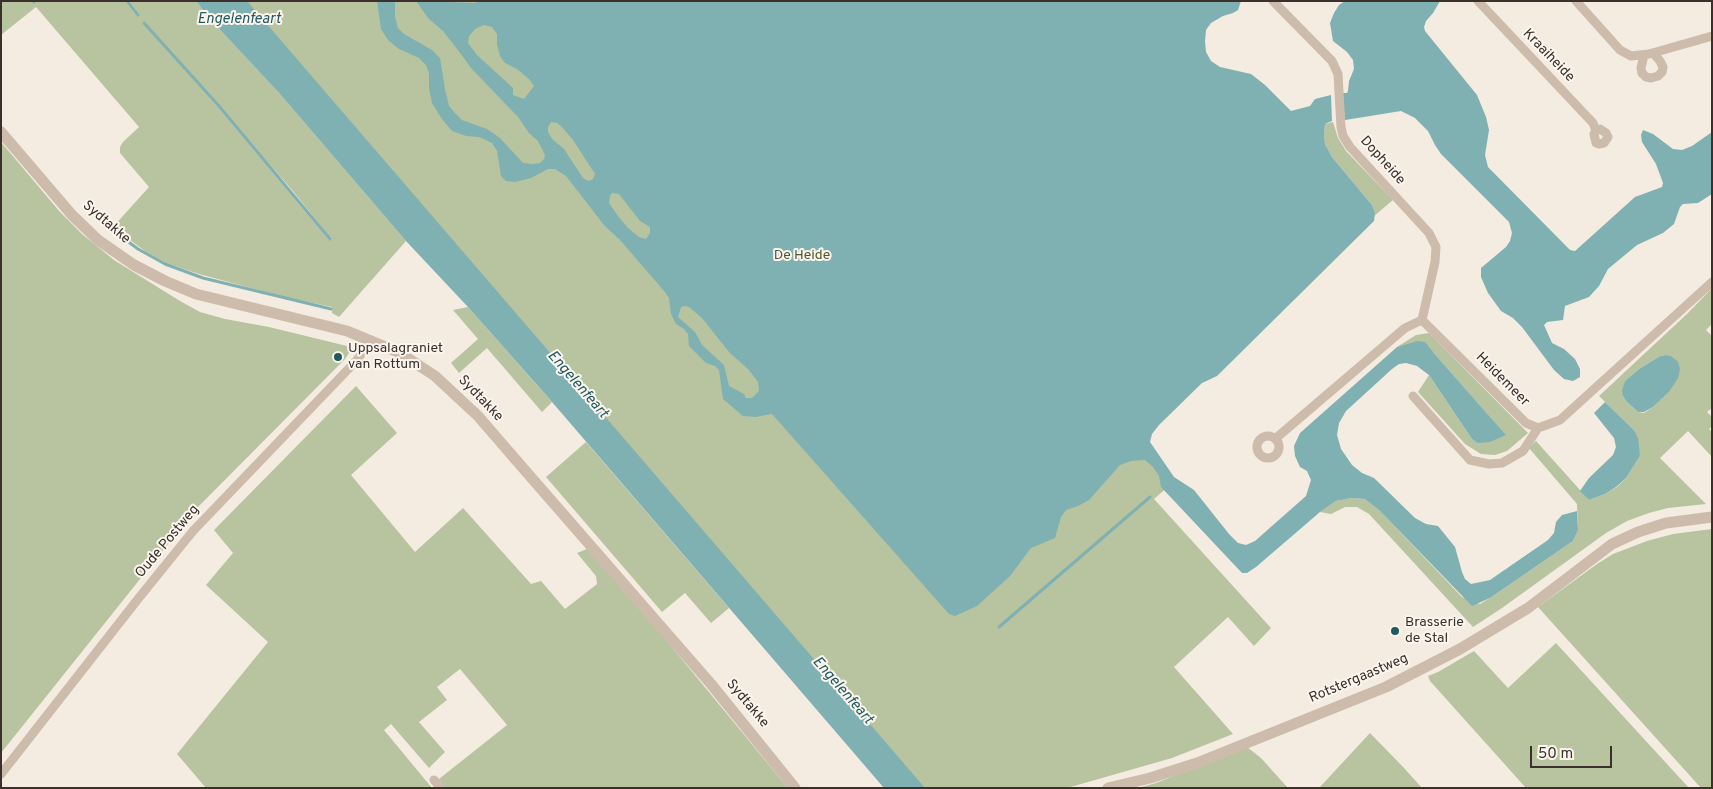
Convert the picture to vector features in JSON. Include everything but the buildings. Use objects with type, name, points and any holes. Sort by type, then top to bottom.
[{"type":"street","name":"Dopheide","points":[[1273,1],[1332,61],[1338,74],[1340,88],[1341,127],[1343,136],[1350,147],[1429,233],[1436,247],[1435,262],[1422,320]]},
{"type":"street","name":"Kraaiheide","points":[[1478,1],[1592,123],[1596,131]]},
{"type":"street","points":[[1576,1],[1620,50],[1631,56],[1648,54],[1712,36]]},
{"type":"street","name":"Sydtakke","points":[[1,132],[72,215],[98,240],[134,265],[196,294],[332,326],[371,340],[423,366],[478,416],[711,684],[795,788]]},
{"type":"street","points":[[1413,396],[1470,460],[1489,464],[1502,463],[1523,451],[1538,428],[1560,420],[1712,282]]},
{"type":"street","points":[[1275,439],[1405,328],[1422,320]]},
{"type":"street","name":"Heidemeer","points":[[1422,320],[1526,423],[1538,428]]},
{"type":"street","name":"Oude Postweg","points":[[1,774],[193,531],[357,360],[371,340]]},
{"type":"street","name":"Rotstergaastweg","points":[[1108,788],[1150,778],[1197,763],[1386,687],[1460,649],[1528,608],[1612,544],[1638,532],[1666,523],[1712,516]]},
{"type":"street","points":[[434,780],[441,788]]},
{"type":"green space","points":[[1,1],[125,1],[137,16],[139,14],[129,1],[196,1],[210,19],[280,94],[406,241],[339,317],[332,313],[332,307],[284,297],[166,263],[146,252],[113,227],[149,187],[120,153],[120,147],[123,142],[139,127],[36,7],[1,35]],"holes":[[[144,22],[292,190],[332,240],[329,240]]]},
{"type":"green space","name":"De Heide","points":[[246,1],[982,1],[1137,441],[1169,486],[1154,499],[1271,628],[1254,646],[1228,617],[1174,667],[1233,734],[1172,758],[1067,788],[922,788]]},
{"type":"green space","points":[[1333,122],[1338,138],[1346,151],[1393,200],[1374,216],[1372,205],[1332,157],[1325,144],[1325,124]]},
{"type":"green space","points":[[1,142],[60,212],[82,234],[114,260],[180,301],[200,312],[225,319],[269,327],[347,346],[349,353],[196,509],[1,753]]},
{"type":"green space","points":[[1712,288],[1712,324],[1706,330],[1712,336],[1712,408],[1707,412],[1712,417],[1712,426],[1709,429],[1712,432],[1712,457],[1688,431],[1660,458],[1706,504],[1668,508],[1627,521],[1606,533],[1473,627],[1369,514],[1357,507],[1345,507],[1331,514],[1320,512],[1336,501],[1351,498],[1365,499],[1380,511],[1462,597],[1480,604],[1573,541],[1578,530],[1577,504],[1529,448],[1536,441],[1589,500],[1617,487],[1626,478],[1640,456],[1634,430],[1599,396]],"holes":[[[1666,355],[1669,392],[1644,413],[1638,412],[1623,396],[1625,381],[1639,369],[1660,356]]]},
{"type":"green space","points":[[468,307],[552,402],[542,412],[487,348],[459,373],[451,363],[478,339],[453,310]]},
{"type":"green space","points":[[1429,333],[1528,433],[1507,451],[1495,455],[1481,454],[1465,444],[1418,392],[1429,375],[1472,439],[1477,443],[1505,434],[1433,352],[1397,347],[1416,335]]},
{"type":"green space","points":[[356,386],[397,433],[351,475],[415,552],[463,508],[531,584],[541,581],[565,609],[597,584],[596,576],[577,553],[587,549],[666,640],[788,788],[446,788],[439,779],[507,725],[460,669],[437,687],[447,700],[419,722],[445,752],[429,768],[391,724],[384,730],[432,788],[206,788],[177,754],[268,642],[206,585],[233,553],[214,530]]},
{"type":"green space","points":[[586,442],[729,608],[711,623],[685,593],[662,612],[546,477]]},
{"type":"green space","points":[[1712,529],[1712,788],[1701,788],[1538,607],[1613,554],[1647,541],[1673,534]]},
{"type":"green space","points":[[1556,643],[1689,788],[1526,788],[1430,681],[1428,676],[1474,651],[1508,688]]},
{"type":"green space","points":[[1370,733],[1404,768],[1422,788],[1319,788]]},
{"type":"green space","points":[[1247,747],[1261,758],[1288,788],[1138,788],[1156,783]]},
{"type":"water","name":"Engelenfeart","points":[[196,1],[247,1],[925,788],[884,788],[546,395],[406,241],[280,94],[210,19]]},
{"type":"water","name":"De Heide","points":[[377,1],[395,1],[395,17],[398,28],[404,34],[432,50],[440,58],[449,106],[462,120],[487,129],[500,138],[523,163],[533,164],[540,163],[545,155],[538,141],[471,68],[443,31],[428,18],[416,1],[475,3],[479,1],[1241,1],[1238,10],[1211,23],[1206,30],[1206,52],[1211,61],[1220,67],[1251,74],[1291,111],[1310,106],[1315,99],[1331,95],[1332,121],[1325,124],[1325,144],[1332,157],[1372,205],[1375,214],[1374,221],[1217,376],[1202,383],[1159,425],[1152,434],[1150,442],[1174,477],[1194,490],[1229,534],[1238,543],[1246,545],[1255,541],[1306,496],[1311,480],[1307,471],[1300,467],[1295,456],[1294,446],[1300,433],[1397,347],[1418,341],[1425,342],[1506,435],[1490,442],[1477,443],[1472,439],[1429,375],[1417,366],[1406,363],[1399,364],[1346,411],[1339,423],[1337,435],[1341,449],[1352,465],[1362,473],[1374,478],[1415,518],[1426,524],[1438,526],[1455,547],[1465,579],[1471,584],[1490,580],[1548,540],[1554,533],[1556,522],[1562,515],[1577,511],[1578,530],[1573,541],[1490,598],[1472,606],[1380,511],[1365,499],[1351,498],[1336,501],[1320,512],[1256,567],[1247,573],[1242,573],[1161,487],[1159,476],[1153,467],[1145,460],[1131,461],[1120,465],[1089,500],[1066,510],[1061,517],[1055,538],[1031,548],[1010,576],[977,606],[955,616],[949,614],[772,414],[756,417],[743,416],[723,399],[719,370],[715,366],[706,363],[689,346],[688,334],[676,324],[671,314],[669,298],[665,292],[620,240],[604,225],[566,176],[555,169],[548,169],[531,178],[515,182],[506,181],[501,176],[497,151],[492,143],[479,137],[466,136],[452,131],[432,103],[429,73],[426,65],[419,58],[399,49],[388,40],[381,29]],"holes":[[[484,25],[492,27],[497,34],[500,56],[505,63],[517,69],[534,86],[524,99],[513,95],[513,88],[477,55],[468,43],[469,36],[475,29]],[[551,122],[557,123],[562,127],[573,140],[595,174],[593,179],[589,181],[583,178],[564,149],[552,139],[548,132]],[[612,193],[619,194],[640,221],[650,227],[650,233],[646,239],[639,237],[628,228],[609,203]],[[681,307],[689,307],[702,318],[729,352],[749,370],[758,382],[759,391],[752,398],[746,398],[744,394],[729,386],[724,365],[702,345],[695,332],[678,317]]]},
{"type":"water","points":[[1345,1],[1440,1],[1426,21],[1425,31],[1477,95],[1489,130],[1485,155],[1488,167],[1570,250],[1575,251],[1635,197],[1662,187],[1663,183],[1656,164],[1642,142],[1641,135],[1643,130],[1653,134],[1673,149],[1682,150],[1692,146],[1712,132],[1712,194],[1698,203],[1683,204],[1680,207],[1674,224],[1663,233],[1637,245],[1608,269],[1599,286],[1589,297],[1565,306],[1563,320],[1547,322],[1544,325],[1552,343],[1564,349],[1575,359],[1580,369],[1580,377],[1573,381],[1564,379],[1554,370],[1522,327],[1513,318],[1501,311],[1488,293],[1481,277],[1481,268],[1506,247],[1510,241],[1512,233],[1509,222],[1441,154],[1428,131],[1415,118],[1401,111],[1345,120],[1342,93],[1347,93],[1348,91],[1349,81],[1354,69],[1353,60],[1347,52],[1333,41],[1330,23],[1339,5]]},
{"type":"water","points":[[1660,356],[1671,356],[1678,362],[1680,369],[1678,378],[1669,392],[1653,407],[1644,412],[1638,412],[1623,396],[1622,391],[1625,381],[1639,369]]},
{"type":"water","points":[[1605,402],[1634,430],[1638,438],[1640,456],[1626,478],[1616,487],[1605,494],[1589,500],[1580,491],[1589,478],[1613,455],[1616,447],[1614,438],[1594,413]]},
{"type":"waterway","points":[[127,1],[138,15]]},
{"type":"waterway","points":[[144,23],[218,105],[330,239]]},
{"type":"waterway","points":[[111,229],[138,249],[165,264],[203,278],[331,309]]},
{"type":"waterway","points":[[999,627],[1150,497]]},
{"type":"place","name":"Uppsalagraniet van Rottum","points":[[338,357]]},
{"type":"place","name":"Brasserie de Stal","points":[[1395,631]]}]
